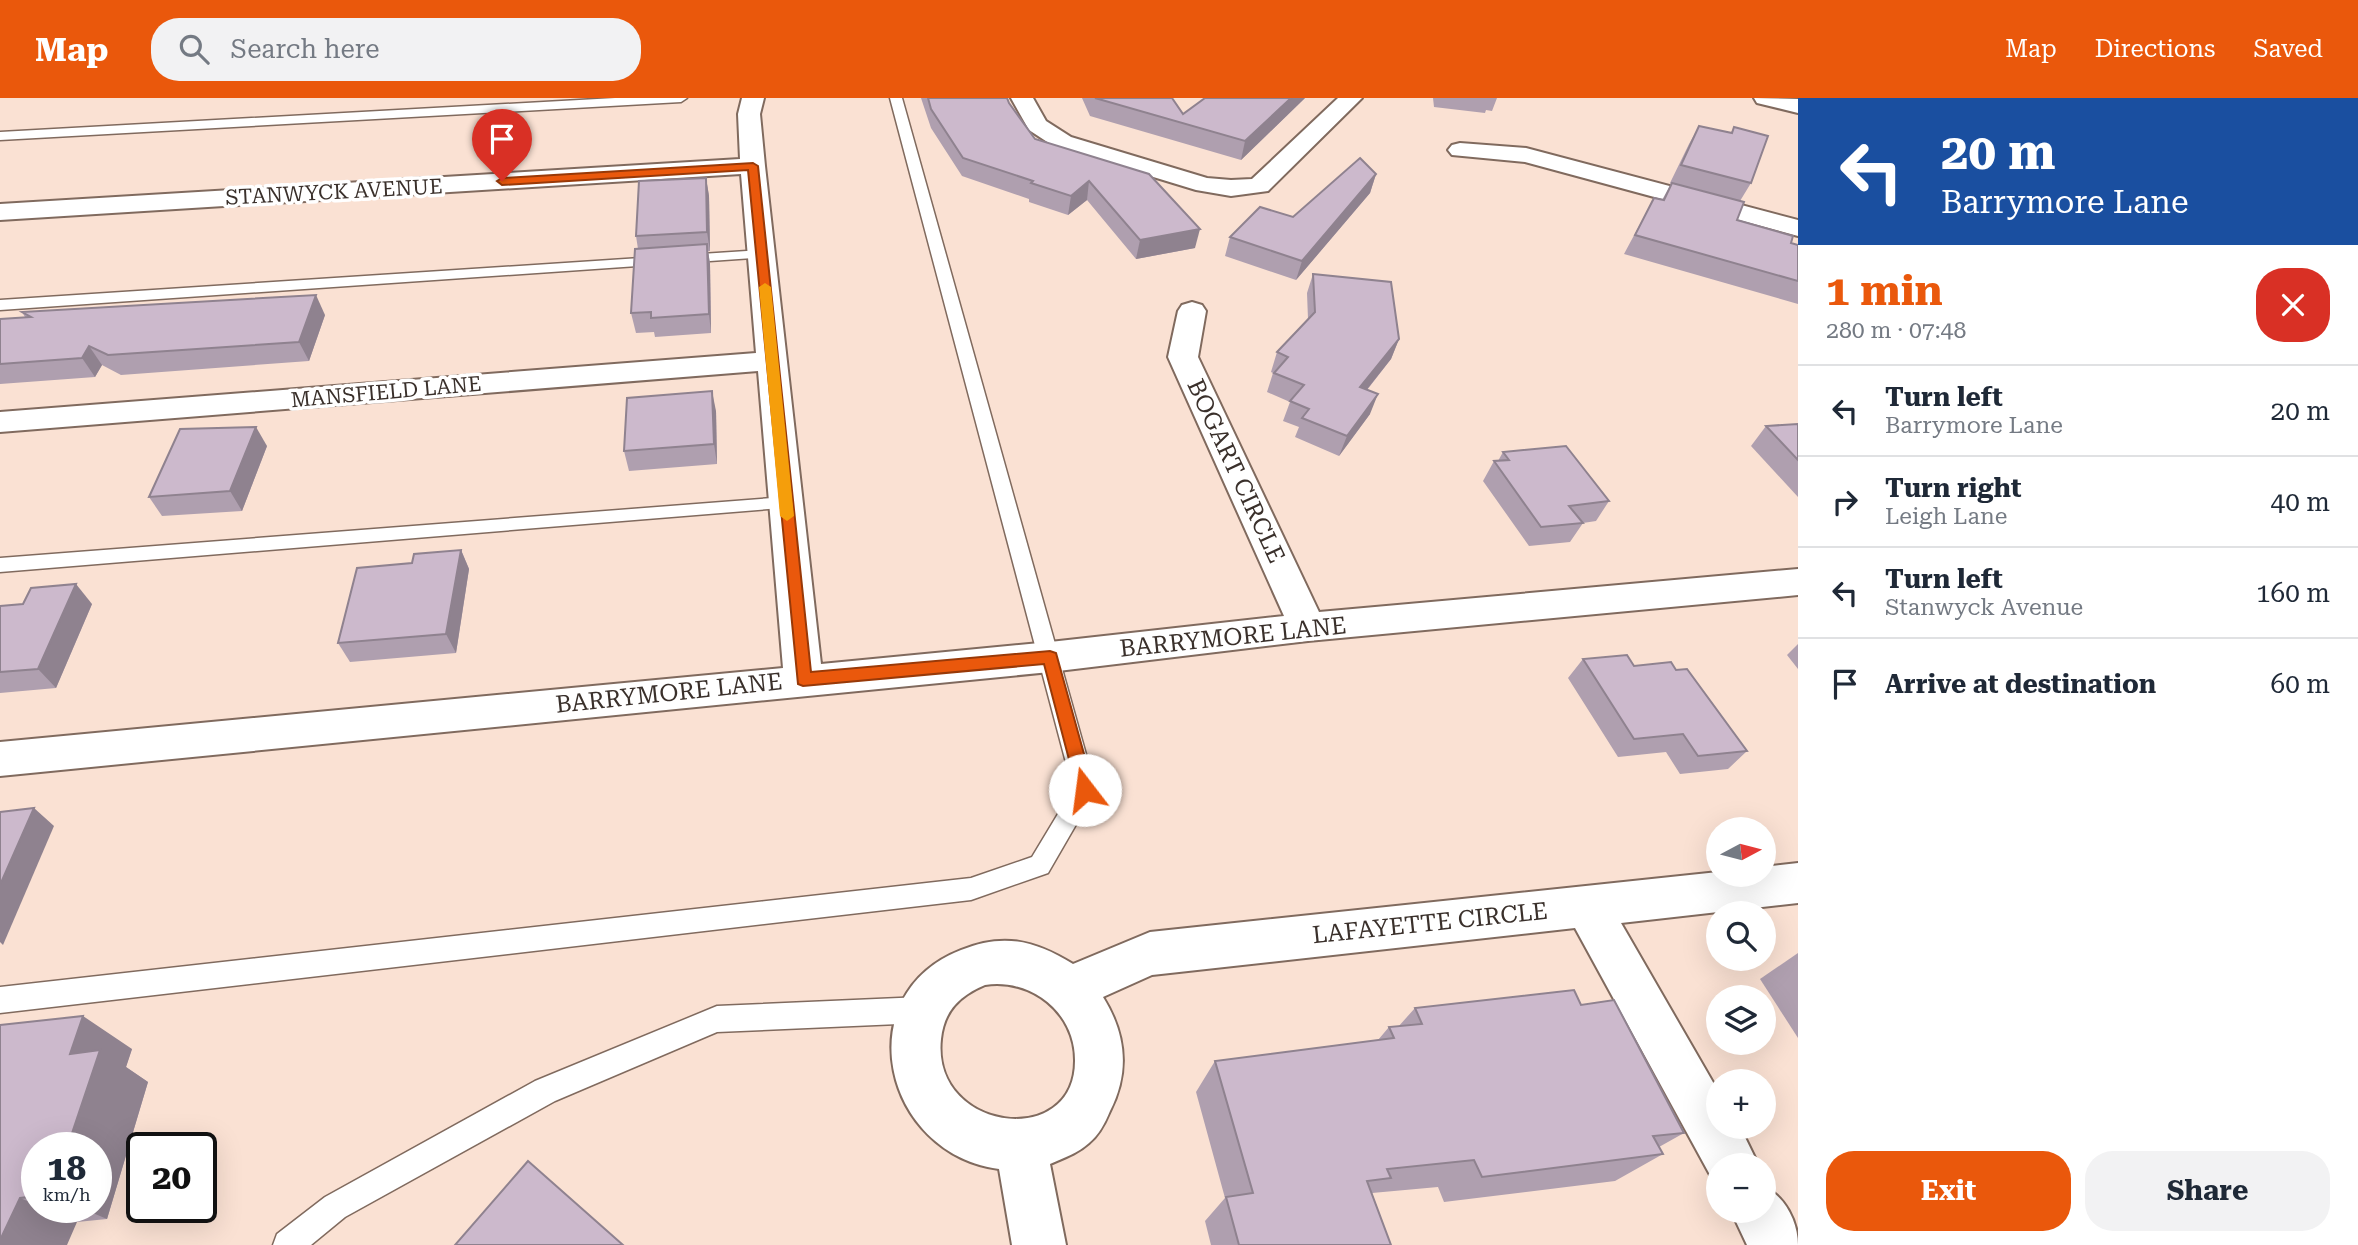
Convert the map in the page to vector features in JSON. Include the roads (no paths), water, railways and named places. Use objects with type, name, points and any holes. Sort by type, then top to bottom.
[{"type":"street","points":[[753,98],[749,114],[753,166],[803,679]]},
{"type":"street","points":[[1022,98],[1037,125],[1063,142],[1205,185],[1231,188],[1259,186],[1351,98]]},
{"type":"street","points":[[1765,98],[1798,106]]},
{"type":"street","points":[[1461,150],[1526,155],[1798,228]]},
{"type":"street","name":"STANWYCK AVENUE","points":[[0,212],[753,166]]},
{"type":"street","name":"BOGART CIRCLE","points":[[1192,311],[1184,357],[1308,627]]},
{"type":"street","name":"MANSFIELD LANE","points":[[0,422],[772,360]]},
{"type":"street","name":"BARRYMORE LANE","points":[[0,758],[1050,657],[1308,627],[1798,582]]},
{"type":"street","name":"LAFAYETTE CIRCLE","points":[[1069,988],[1150,954],[1798,883]]},
{"type":"street","points":[[1586,905],[1726,1153]]},
{"type":"street","points":[[987,962],[1016,962],[1044,972],[1069,988],[1089,1016],[1100,1049],[1097,1083],[1083,1114],[1055,1137],[1021,1147],[987,1144],[956,1129],[931,1104],[916,1073],[914,1041],[922,1010],[938,987],[961,971],[987,962]]},
{"type":"street","points":[[1021,1147],[1039,1245]]},
{"type":"street","points":[[1765,1223],[1777,1245]]},
{"type":"lane","points":[[0,136],[681,98]]},
{"type":"lane","points":[[0,1000],[971,889],[1040,865],[1085,790],[896,98]]},
{"type":"lane","points":[[0,305],[762,254]]},
{"type":"lane","points":[[0,565],[786,503]]},
{"type":"lane","points":[[288,1245],[335,1207],[545,1091],[718,1019],[922,1010]]}]
